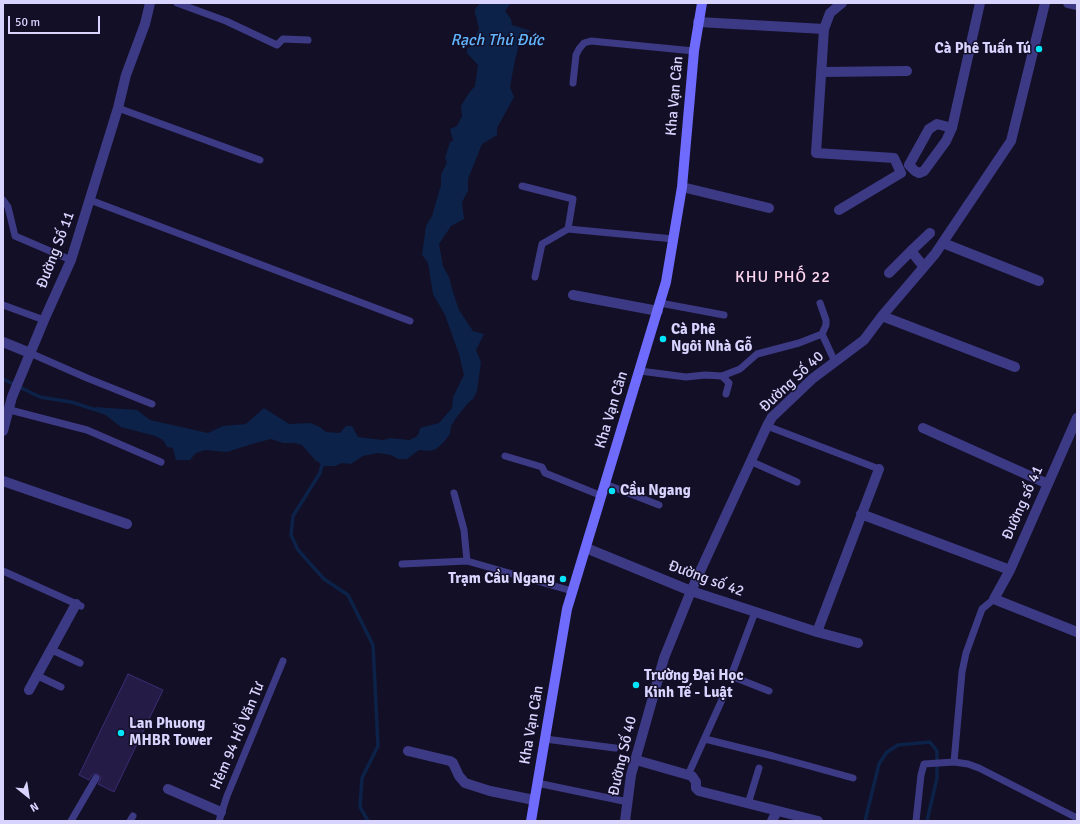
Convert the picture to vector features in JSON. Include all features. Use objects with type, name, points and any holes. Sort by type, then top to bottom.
[{"type":"main road","name":"Kha Vạn Cân","points":[[531,821],[567,609],[666,282],[682,187],[694,51],[702,3]]},
{"type":"street","name":"Đường Số 11","points":[[4,425],[10,410],[12,398],[29,355],[72,260],[118,108],[126,75],[145,24],[150,3]]},
{"type":"street","points":[[839,210],[901,173],[894,158],[816,153],[824,29],[830,13],[842,3]]},
{"type":"street","points":[[952,128],[937,124],[929,129],[909,165],[914,171],[919,173],[924,171],[946,142],[952,128],[980,3]]},
{"type":"street","name":"Đường Số 40","points":[[625,821],[631,774],[664,658],[691,591],[767,426],[772,417],[812,379],[864,340],[943,243],[1011,141],[1045,3]]},
{"type":"street","points":[[1068,3],[1077,5]]},
{"type":"street","points":[[698,22],[824,29]]},
{"type":"street","points":[[821,72],[907,71]]},
{"type":"street","points":[[682,187],[769,208]]},
{"type":"street","points":[[889,273],[930,233]]},
{"type":"street","points":[[943,243],[1039,281]]},
{"type":"street","points":[[911,251],[924,267]]},
{"type":"street","points":[[573,295],[659,307]]},
{"type":"street","points":[[882,316],[1015,367]]},
{"type":"street","points":[[3,342],[29,355]]},
{"type":"street","name":"Đường số 41","points":[[994,599],[1010,570],[1077,418]]},
{"type":"street","points":[[923,428],[1048,484]]},
{"type":"street","points":[[817,632],[879,469]]},
{"type":"street","points":[[3,481],[127,524]]},
{"type":"street","points":[[861,514],[1010,570]]},
{"type":"street","name":"Đường số 42","points":[[586,548],[691,591],[817,632],[858,643]]},
{"type":"street","points":[[994,599],[1077,632]]},
{"type":"street","points":[[29,690],[79,605]]},
{"type":"street","points":[[408,751],[450,761],[453,763],[459,776],[465,783],[490,791],[534,800]]},
{"type":"street","points":[[636,760],[692,776],[694,778],[696,788],[699,791],[818,821]]},
{"type":"street","points":[[168,789],[220,816]]},
{"type":"street","points":[[772,821],[777,811]]},
{"type":"lane","points":[[177,3],[226,21],[277,45],[283,39],[308,40]]},
{"type":"lane","points":[[573,83],[576,55],[584,44],[591,41],[694,51]]},
{"type":"lane","points":[[118,108],[260,160]]},
{"type":"lane","points":[[522,186],[573,199],[568,229]]},
{"type":"lane","points":[[3,200],[8,207],[15,236],[72,260]]},
{"type":"lane","points":[[90,200],[410,321]]},
{"type":"lane","points":[[535,277],[542,244],[568,229],[674,239]]},
{"type":"lane","points":[[640,370],[686,377],[705,375],[722,376],[740,369],[757,354],[799,343],[822,334],[826,325],[826,320],[820,303]]},
{"type":"lane","points":[[3,305],[44,320]]},
{"type":"lane","points":[[659,307],[724,315]]},
{"type":"lane","points":[[822,334],[835,362]]},
{"type":"lane","points":[[29,355],[152,404]]},
{"type":"lane","points":[[722,376],[729,382],[726,394]]},
{"type":"lane","points":[[10,410],[87,430],[161,462]]},
{"type":"lane","points":[[767,426],[879,469]]},
{"type":"lane","points":[[504,456],[542,468],[545,473],[602,496]]},
{"type":"lane","points":[[750,461],[797,482]]},
{"type":"lane","points":[[605,484],[659,505]]},
{"type":"lane","points":[[454,493],[464,530],[467,560]]},
{"type":"lane","points":[[402,564],[467,560],[572,591]]},
{"type":"lane","points":[[3,572],[79,605]]},
{"type":"lane","points":[[954,762],[962,672],[966,653],[982,609],[994,599]]},
{"type":"lane","points":[[755,612],[731,676],[769,691]]},
{"type":"lane","points":[[52,650],[80,663]]},
{"type":"lane","name":"Hẻm 94 Hồ Văn Tư","points":[[220,816],[283,661]]},
{"type":"lane","points":[[38,676],[61,687]]},
{"type":"lane","points":[[688,775],[725,693]]},
{"type":"lane","points":[[545,739],[616,748]]},
{"type":"lane","points":[[705,739],[853,778]]},
{"type":"lane","points":[[916,821],[921,775],[924,764],[954,762],[968,764],[979,768],[1077,818]]},
{"type":"lane","points":[[748,804],[759,768]]},
{"type":"lane","points":[[72,821],[96,778]]},
{"type":"lane","points":[[537,783],[628,802]]},
{"type":"water","name":"Rạch Thủ Đức","points":[[480,3],[511,3],[505,11],[511,19],[512,25],[531,31],[521,37],[515,60],[510,87],[514,97],[497,128],[497,135],[482,144],[468,179],[468,191],[462,202],[464,219],[451,226],[439,244],[443,266],[449,277],[459,310],[473,331],[484,334],[476,350],[481,362],[477,391],[473,399],[456,418],[451,426],[450,434],[443,443],[436,449],[430,451],[419,450],[407,459],[398,459],[391,455],[378,453],[363,456],[351,464],[342,463],[335,466],[324,466],[315,460],[302,445],[283,443],[271,439],[227,452],[205,450],[196,453],[190,460],[176,460],[173,448],[167,447],[163,440],[155,436],[121,427],[95,407],[137,410],[150,420],[208,433],[223,426],[246,424],[264,408],[289,424],[310,423],[320,427],[326,432],[340,433],[346,426],[352,426],[358,437],[383,440],[390,438],[409,440],[416,437],[420,428],[439,423],[452,408],[453,397],[464,375],[459,354],[445,315],[433,294],[428,263],[422,255],[426,226],[432,216],[441,185],[441,175],[447,162],[445,158],[450,142],[453,141],[450,129],[457,126],[462,116],[461,106],[475,86],[478,65],[467,53],[467,48],[476,45],[475,37],[479,28],[475,9]]},
{"type":"building","name":"Lan Phuong MHBR Tower","points":[[128,674],[163,690],[114,792],[98,784],[101,778],[98,774],[93,774],[89,780],[79,775]]},
{"type":"waterway","points":[[3,379],[40,397],[71,402],[106,413]]},
{"type":"waterway","name":"Rạch Thủ Đức","points":[[323,461],[320,473],[293,516],[291,535],[298,550],[324,579],[348,595],[373,645],[378,746],[362,778],[360,807],[368,821]]},
{"type":"waterway","name":"Rạch Thủ Đức","points":[[865,821],[879,764],[887,752],[898,745],[930,742],[937,751],[937,778],[927,821]]},
{"type":"place","name":"Cà Phê Tuấn Tú","points":[[1039,49]]},
{"type":"place","name":"Cà Phê Ngôi Nhà Gỗ","points":[[663,339]]},
{"type":"place","name":"Cầu Ngang","points":[[612,491]]},
{"type":"place","name":"Trạm Cầu Ngang","points":[[563,579]]},
{"type":"place","name":"Trường Đại Học Kinh Tế - Luật","points":[[636,685]]},
{"type":"place","name":"Lan Phuong MHBR Tower","points":[[121,733]]},
{"type":"district","name":"KHU PHỐ 22","points":[[783,278]]}]
